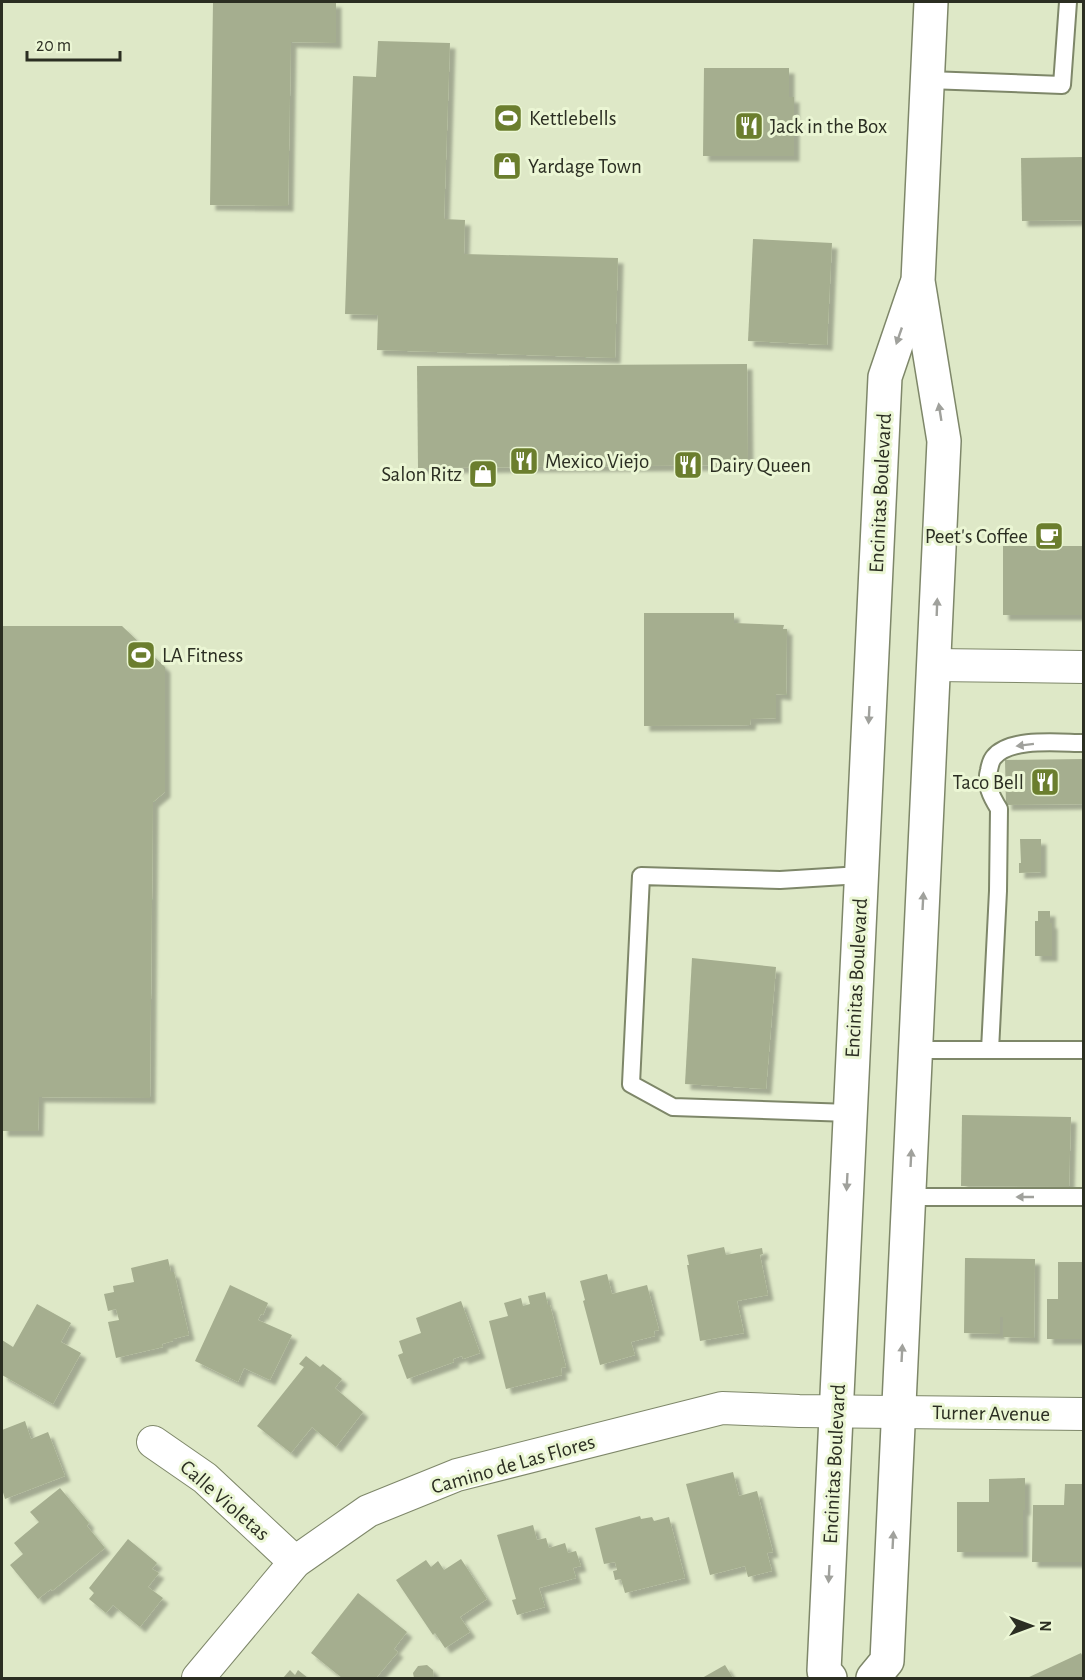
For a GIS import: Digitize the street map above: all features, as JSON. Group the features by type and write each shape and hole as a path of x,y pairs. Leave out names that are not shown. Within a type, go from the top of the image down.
{"main road":[{"name":"Encinitas Boulevard","path":"873,1678 887,1661 944,441 918,281 931,2"},
{"name":"Encinitas Boulevard","path":"830,1678 824,1671 885,377 918,281"}],"street":[{"path":"934,665 1083,667"},
{"name":"Camino de Las Flores","path":"198,1678 295,1562 368,1511 457,1475 722,1408 899,1411"},
{"name":"Turner Avenue","path":"899,1411 1083,1414"},
{"name":"Calle Violetas","path":"153,1442 205,1478 295,1562"}],"lane":[{"path":"928,80 1062,85 1068,2"},
{"path":"990,1050 998,891 999,808 991,798 988,789 992,758 1002,750 1021,744 1083,743"},
{"path":"850,1113 673,1107 631,1084 641,876 780,880 861,875"},
{"path":"916,1050 1083,1050"},
{"path":"909,1197 1083,1197"}],"building":[{"path":"213,2 336,2 336,43 291,42 288,206 210,205"},
{"path":"378,41 450,43 444,219 465,220 464,254 618,258 615,358 377,350 378,315 345,314 353,76 376,77"},
{"name":"Jack in the Box","path":"704,68 789,68 789,97 794,97 794,156 703,156"},
{"path":"1084,157 1084,220 1022,221 1021,158"},
{"path":"753,239 832,243 827,345 748,341"},
{"path":"747,364 748,465 418,468 417,366"},
{"path":"1003,546 1083,546 1083,615 1003,615"},
{"path":"644,613 734,613 734,623 784,625 783,629 787,629 786,695 776,694 776,718 751,719 750,725 644,726"},
{"path":"2,626 122,626 165,667 165,792 153,802 150,1098 39,1097 38,1131 2,1131"},
{"name":"Taco Bell","path":"1084,759 1084,804 1006,805 1005,760"},
{"path":"1020,839 1041,839 1041,872 1019,873"},
{"path":"1038,911 1050,911 1052,956 1035,956 1035,921 1038,921"},
{"path":"692,958 776,967 766,1089 685,1084"},
{"path":"962,1115 1071,1117 1069,1187 961,1186"},
{"path":"724,1247 726,1255 762,1248 763,1254 760,1255 768,1295 737,1301 744,1333 700,1341 687,1255"},
{"path":"965,1258 1035,1259 1034,1338 1003,1337 1003,1317 1000,1317 1000,1334 964,1333"},
{"path":"168,1259 171,1272 174,1272 189,1335 162,1344 163,1347 116,1358 108,1322 119,1320 116,1309 108,1311 104,1294 114,1292 113,1286 134,1282 131,1268"},
{"path":"1058,1262 1084,1262 1084,1339 1047,1339 1047,1299 1058,1299"},
{"path":"607,1274 612,1294 647,1285 659,1330 654,1331 655,1336 631,1342 635,1355 600,1365 580,1281"},
{"path":"230,1285 268,1303 258,1320 292,1335 270,1380 244,1368 238,1382 195,1361"},
{"path":"545,1292 566,1367 561,1368 562,1375 506,1389 489,1321 508,1316 504,1303 521,1298 523,1306 530,1304 528,1296"},
{"path":"461,1301 480,1353 463,1359 462,1356 453,1359 454,1362 407,1379 398,1355 403,1353 399,1341 421,1333 416,1318"},
{"path":"37,1304 71,1323 61,1342 81,1353 53,1404 2,1375 2,1340 13,1347"},
{"path":"306,1356 320,1367 323,1364 342,1379 335,1388 363,1412 336,1447 312,1427 291,1453 257,1426 304,1367 299,1364"},
{"path":"25,1421 31,1439 48,1432 65,1476 5,1499 2,1489 2,1430"},
{"path":"733,1472 739,1496 757,1491 773,1552 767,1553 772,1571 748,1577 745,1566 710,1575 686,1484"},
{"path":"1025,1478 1023,1552 957,1552 957,1502 989,1502 989,1479"},
{"path":"1065,1484 1084,1484 1084,1562 1032,1562 1033,1505 1064,1505"},
{"path":"60,1488 89,1523 87,1526 105,1548 52,1591 51,1589 38,1599 10,1565 23,1554 14,1543 39,1522 30,1512"},
{"path":"640,1516 641,1519 652,1517 654,1521 669,1517 685,1578 625,1593 621,1579 615,1580 613,1571 617,1570 615,1562 604,1564 595,1528"},
{"path":"533,1525 537,1540 546,1538 549,1548 565,1543 568,1553 576,1551 581,1566 573,1568 576,1578 539,1588 545,1607 517,1615 512,1600 516,1599 497,1535"},
{"path":"128,1539 157,1563 152,1569 159,1573 148,1587 163,1598 140,1627 113,1605 106,1613 89,1599 94,1593 89,1588"},
{"path":"461,1559 487,1599 460,1617 470,1632 445,1648 435,1633 433,1635 396,1580 426,1560 431,1567 438,1561 444,1570"},
{"path":"358,1593 407,1632 394,1649 398,1652 376,1678 342,1678 311,1653"},
{"path":"1081,1653 1084,1659 1084,1678 1027,1678"},
{"path":"427,1665 433,1670 434,1678 414,1678 413,1673 418,1666"},
{"path":"725,1665 733,1678 702,1678"},
{"path":"290,1670 295,1675 298,1670 308,1678 283,1678"}],"place":[{"name":"Kettlebells","path":"508,118"},
{"name":"Jack in the Box","path":"749,126"},
{"name":"Yardage Town","path":"507,166"},
{"name":"Mexico Viejo","path":"524,461"},
{"name":"Dairy Queen","path":"688,465"},
{"name":"Salon Ritz","path":"483,474"},
{"name":"Peet's Coffee","path":"1049,536"},
{"name":"LA Fitness","path":"141,655"},
{"name":"Taco Bell","path":"1045,782"}]}
